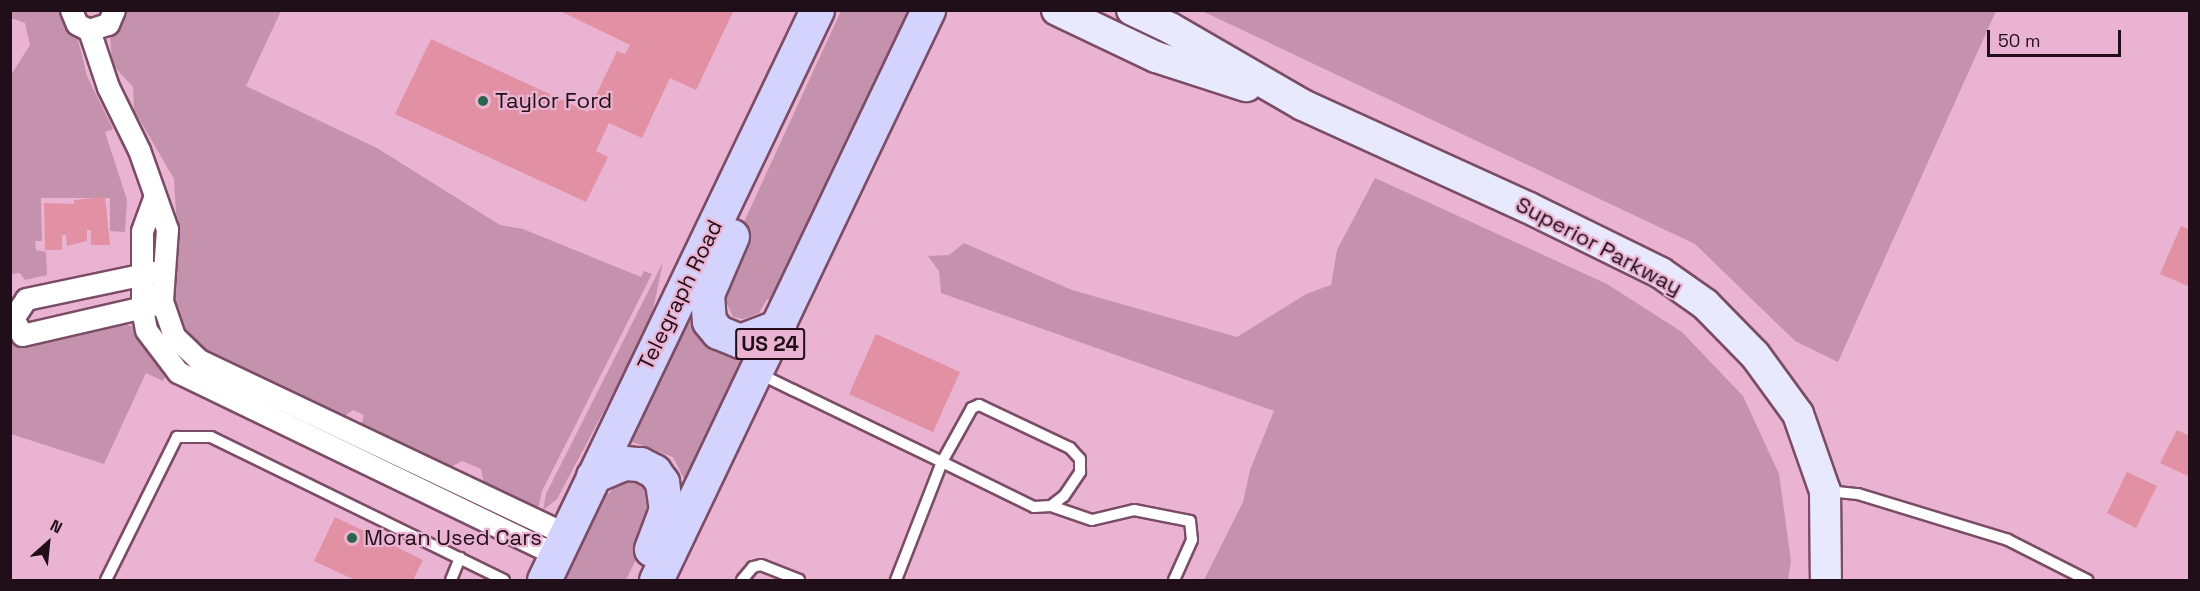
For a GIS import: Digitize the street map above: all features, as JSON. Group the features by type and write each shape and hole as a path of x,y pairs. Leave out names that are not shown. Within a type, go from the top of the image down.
{"main road":[{"name":"Telegraph Road","path":"555,556 817,10"},
{"path":"779,327 752,339 726,337 709,321 708,294 810,73 824,10"},
{"name":"US 24","path":"656,580 779,327 928,10"},
{"name":"Superior Parkway","path":"1057,10 1156,57 1303,105"},
{"name":"Superior Parkway","path":"1132,10 1170,28 1303,105 1575,230 1661,273 1705,304 1755,355 1798,414 1825,491 1826,580"},
{"path":"593,476 624,463 640,464 654,471 662,482 666,509 659,532 636,580"}],"street":[{"path":"71,10 77,24 89,30 108,24 114,10"},
{"path":"89,30 108,87 139,150 154,198 167,229 162,302 174,336 199,360 555,556"},
{"path":"154,198 142,231 140,274 142,309 146,330 178,372 347,442"},
{"path":"162,302 142,309 22,335 13,318 26,299 164,270"}],"lane":[{"path":"757,372 1034,507 1051,506 1092,520 1134,510 1190,521 1192,540 1174,580"},
{"path":"896,580 942,462 965,414 979,405 1070,448 1080,459 1075,484 1051,506"},
{"path":"106,580 177,437 211,437 504,580"},
{"path":"1825,491 1858,494 2008,540 2087,580"},
{"path":"451,580 460,558"},
{"path":"742,580 753,567 761,566 799,580"}],"shaded area":[{"path":"11,11 62,11 75,28 87,76 113,129 105,132 127,200 125,232 110,231 110,198 41,198 42,241 35,241 36,250 46,252 47,275 25,280 20,273 11,274 11,75 30,45 25,23 11,18"},
{"path":"119,11 281,11 246,86 377,148 500,225 523,229 641,277 644,271 652,274 542,491 538,510 484,486 481,469 462,461 449,468 361,426 364,415 353,410 342,418 227,369 186,338 168,298 176,213 174,179 134,110 133,87 112,64 110,34"},
{"path":"841,11 910,11 771,301 767,299 759,313 743,319 733,317 726,302 727,259"},
{"path":"1202,11 1996,11 1838,362 1795,341 1695,244"},
{"path":"1375,178 1607,284 1682,332 1743,396 1779,474 1791,561 1788,580 1204,580 1243,502 1250,470 1274,411 941,293 939,271 928,256 949,255 964,243 1072,290 1237,337 1306,294 1331,285 1337,250"},
{"path":"663,262 650,324 557,499 543,510 546,494"},
{"path":"689,318 698,338 716,351 744,359 685,481 673,457 630,441"},
{"path":"126,325 136,327 170,369 163,381 146,373 104,464 11,434 10,328 30,343"},
{"path":"628,479 643,483 650,518 647,537 626,580 564,580 606,492 609,494 617,483"}],"building":[{"name":"Taylor Ford","path":"558,10 734,10 696,90 670,78 642,138 609,123 596,151 608,157 586,202 395,114 431,39 588,112 617,51 625,54 630,45"},
{"path":"105,197 110,245 91,245 91,230 87,230 87,241 67,246 66,235 62,235 62,250 45,250 44,203 74,204 74,200"},
{"path":"2181,226 2190,230 2188,286 2160,274"},
{"path":"876,334 960,372 933,432 849,394"},
{"path":"2177,430 2190,436 2190,477 2160,463"},
{"path":"2127,472 2157,486 2136,528 2107,513"},
{"name":"Moran Used Cars","path":"335,517 423,560 413,580 355,580 314,561"}],"place":[{"name":"Taylor Ford","path":"483,101"},
{"name":"Moran Used Cars","path":"352,538"}]}
